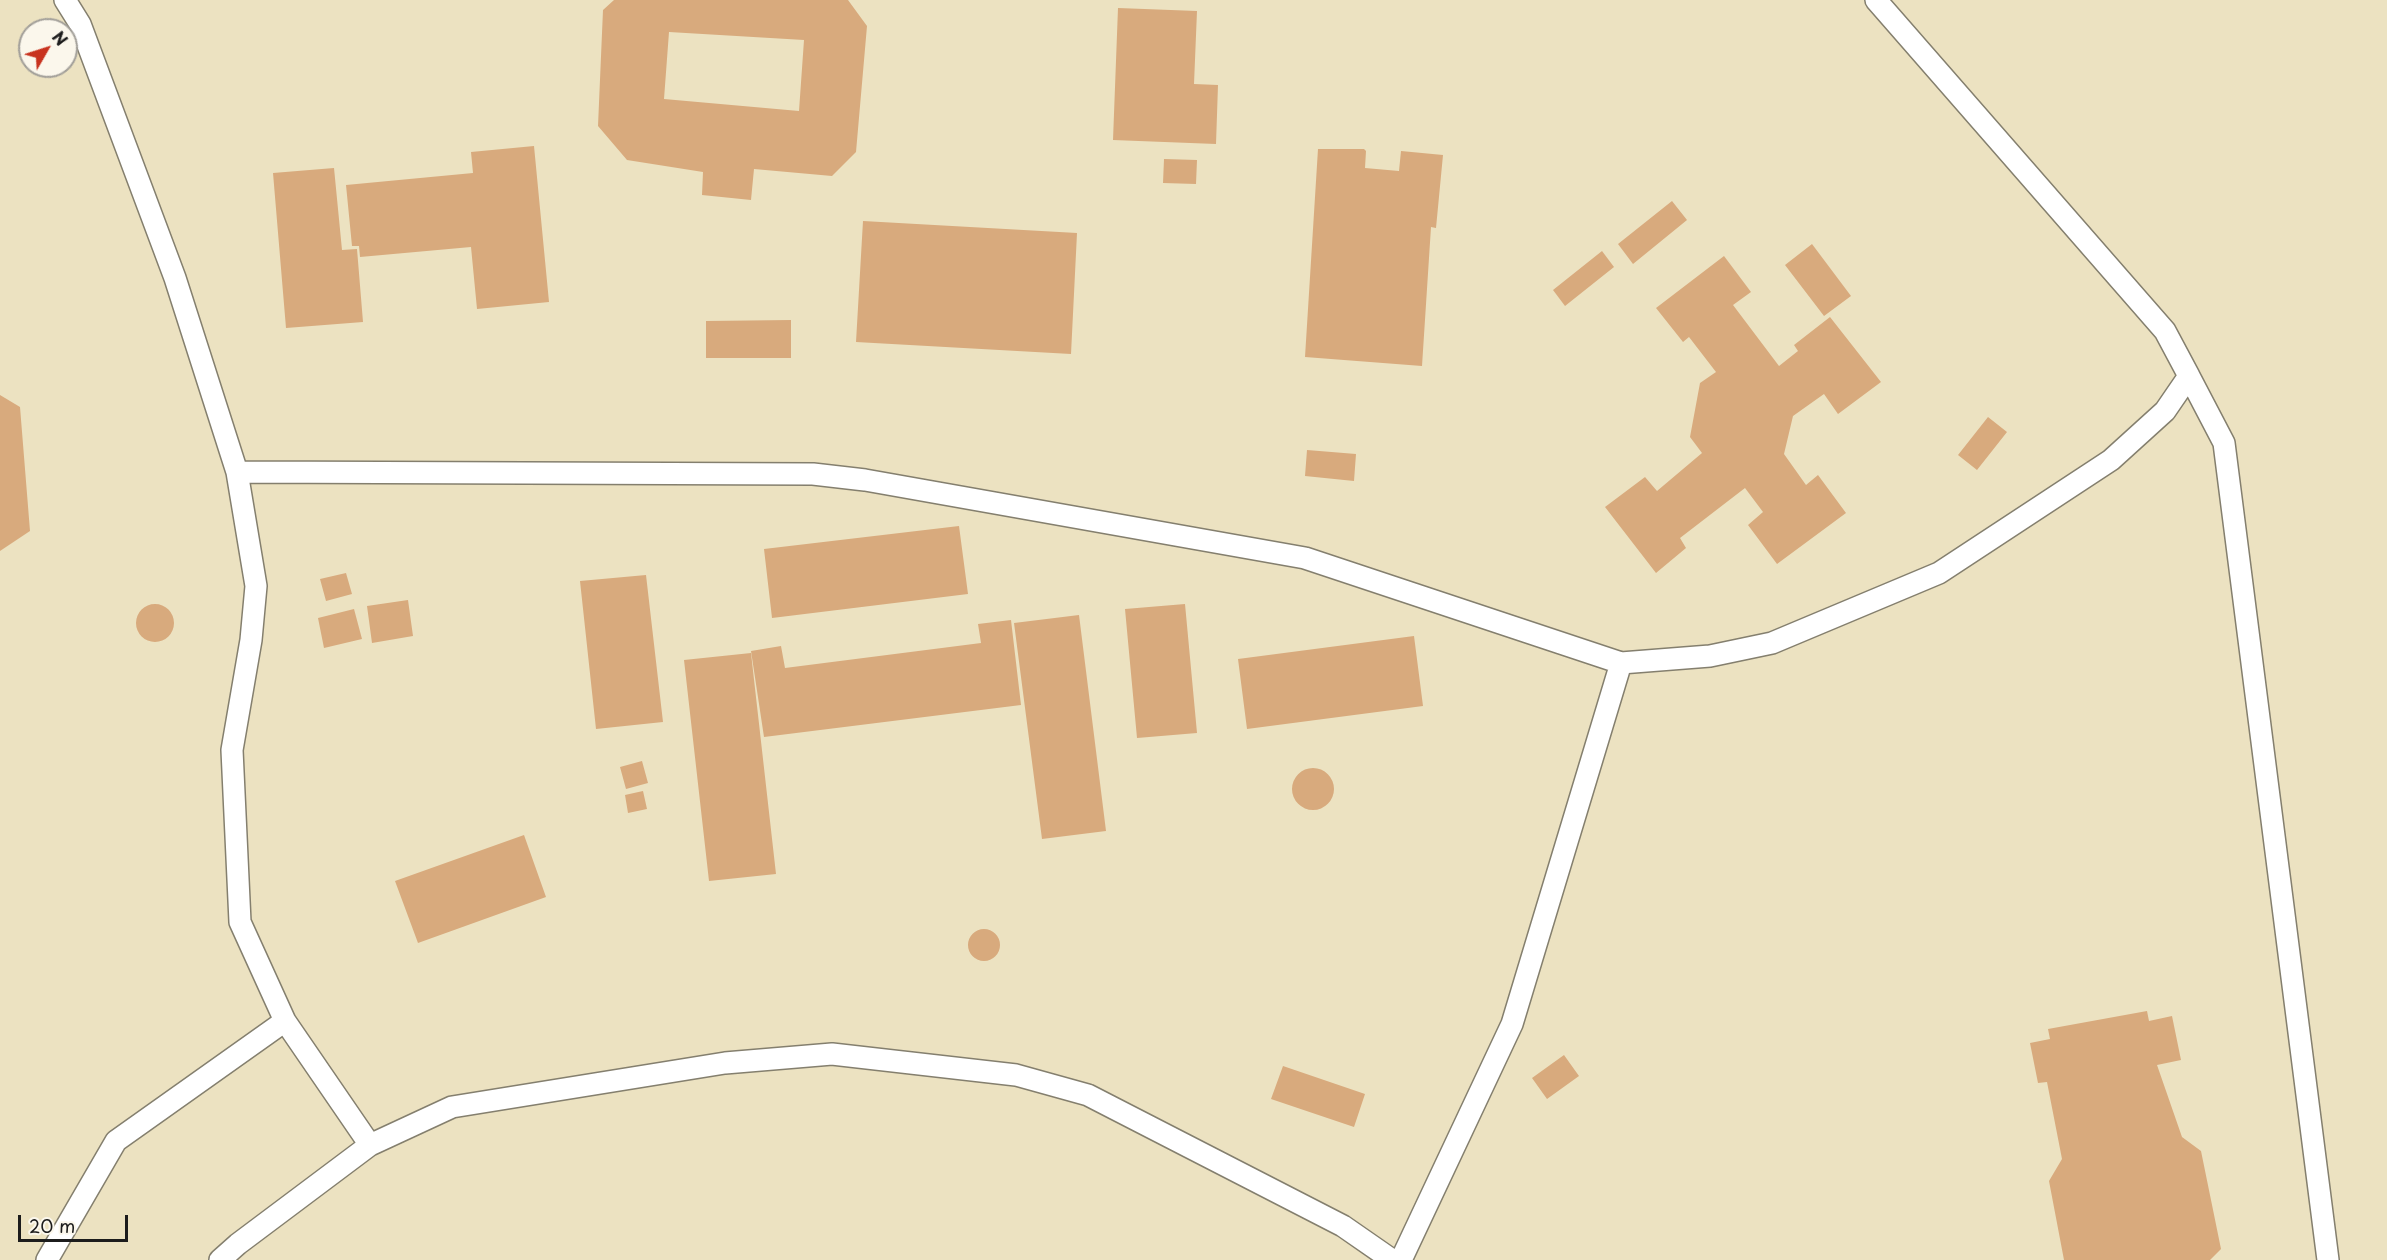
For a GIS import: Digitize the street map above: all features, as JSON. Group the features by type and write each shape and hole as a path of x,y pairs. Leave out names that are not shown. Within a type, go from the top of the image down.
{"lane":[{"path":"65,0 80,24 175,278 237,472 256,586 251,640 232,750 240,922 285,1021 370,1145"},
{"path":"1876,0 2165,331 2224,443 2328,1260"},
{"path":"237,472 813,474 865,480 1305,558 1622,663 1710,656 1772,643 1939,573 2112,460 2165,411 2189,376"},
{"path":"1401,1260 1512,1024 1622,663"},
{"path":"47,1260 116,1142 285,1021"},
{"path":"220,1260 370,1145 452,1107 725,1063 832,1054 1016,1075 1088,1095 1342,1226 1392,1260"}],"building":[{"path":"614,0 848,0 867,26 856,152 832,176 754,169 751,200 702,195 703,172 627,160 598,126 603,10","holes":["669,32 804,40 799,111 664,99"]},
{"path":"1118,8 1197,11 1194,84 1218,85 1216,144 1113,140"},
{"path":"534,146 549,302 477,309 471,247 360,257 359,246 352,246 346,185 473,173 471,152"},
{"path":"1318,149 1364,149 1366,151 1365,168 1399,171 1401,151 1443,155 1436,228 1431,227 1422,366 1305,357"},
{"path":"1164,159 1197,160 1196,184 1163,183"},
{"path":"334,168 342,250 357,249 363,322 286,328 273,173"},
{"path":"1672,201 1687,220 1633,264 1618,244"},
{"path":"863,221 1077,233 1071,354 856,342"},
{"path":"1812,244 1851,296 1824,316 1785,265"},
{"path":"1602,251 1614,267 1565,306 1553,290"},
{"path":"1724,256 1751,292 1733,305 1779,366 1798,351 1794,345 1830,317 1881,382 1838,414 1824,394 1793,416 1784,454 1806,485 1818,475 1846,513 1777,564 1748,525 1763,512 1745,488 1680,538 1686,548 1656,573 1605,507 1645,477 1657,491 1702,453 1690,437 1700,383 1716,372 1689,337 1683,342 1656,308"},
{"path":"791,320 791,358 706,358 706,321"},
{"path":"0,395 20,407 30,531 0,551"},
{"path":"1988,417 2007,432 1977,470 1958,455"},
{"path":"1307,450 1356,454 1354,481 1305,476"},
{"path":"959,526 968,594 772,618 764,549"},
{"path":"346,573 352,594 326,601 320,579"},
{"path":"646,575 663,722 596,729 580,581"},
{"path":"408,600 413,636 372,643 367,606"},
{"path":"155,604 168,610 174,623 168,636 155,642 142,636 136,623 142,610"},
{"path":"1185,604 1197,733 1137,738 1125,609"},
{"path":"354,609 362,639 324,648 318,618"},
{"path":"1079,615 1106,831 1042,839 1014,623"},
{"path":"1011,620 1021,705 764,737 751,651 781,646 785,668 981,643 978,624"},
{"path":"1414,636 1423,706 1247,729 1238,659"},
{"path":"751,653 776,874 709,881 684,660"},
{"path":"642,761 648,783 626,789 620,767"},
{"path":"1313,768 1328,774 1334,789 1328,804 1313,810 1298,804 1292,789 1298,774"},
{"path":"643,791 647,809 628,813 625,795"},
{"path":"524,835 546,897 418,943 395,881"},
{"path":"984,929 995,934 1000,945 995,956 984,961 973,956 968,945 973,934"},
{"path":"2147,1011 2149,1021 2172,1016 2181,1060 2157,1065 2182,1137 2201,1151 2221,1249 2210,1260 2064,1260 2049,1181 2062,1159 2047,1082 2038,1083 2030,1043 2050,1039 2048,1029"},
{"path":"1564,1055 1579,1076 1547,1099 1532,1078"},
{"path":"1283,1066 1365,1094 1354,1127 1271,1099"}]}
